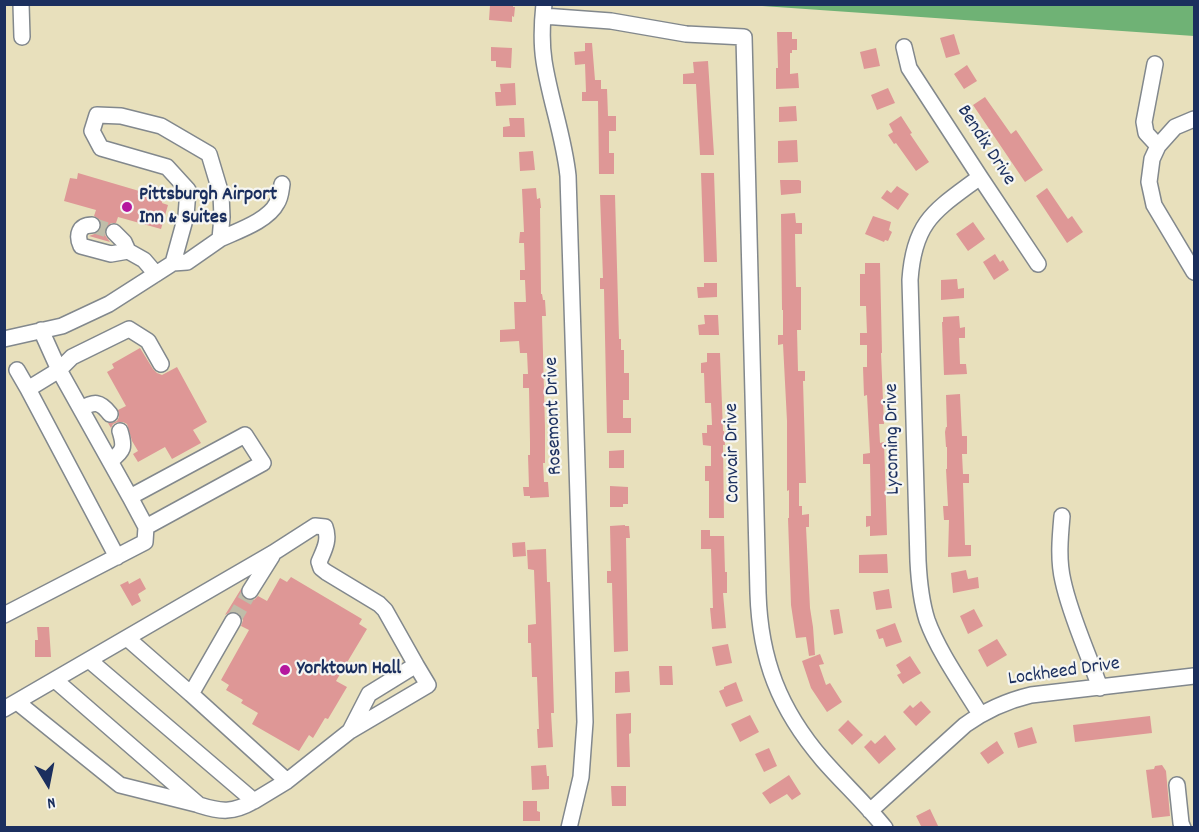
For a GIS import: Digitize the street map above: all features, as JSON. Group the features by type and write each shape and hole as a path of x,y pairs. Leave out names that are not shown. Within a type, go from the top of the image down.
{"street":[{"path":"21,4 22,37"},
{"name":"Convair Drive","path":"543,10 686,34 744,37 760,633 773,681 791,717 823,759 885,828"},
{"name":"Rosemont Drive","path":"543,10 544,59 565,149 568,176 585,722 581,777 569,828"},
{"name":"Bendix Drive","path":"904,47 909,68 1038,264"},
{"path":"1155,64 1144,122 1146,133 1158,146"},
{"path":"173,263 186,216 188,190 167,167 101,148 92,131 97,115 121,116 161,126 209,154 221,194 220,239"},
{"path":"1194,119 1175,127 1158,146 1149,174 1154,205 1194,273"},
{"name":"Lycoming Drive","path":"980,177 941,206 923,227 913,253 910,286 918,561 923,606 939,645 980,714"},
{"path":"4,339 62,326 109,304 173,263 187,262 220,239 264,217 277,204 282,184"},
{"path":"92,225 82,227 78,233 81,246 111,254 128,251"},
{"path":"114,232 124,242 128,251 144,260 156,274"},
{"path":"28,389 59,370 72,357 129,329 148,341 161,364"},
{"path":"4,615 145,542 146,527 59,370 41,330"},
{"path":"17,370 117,557"},
{"path":"81,409 90,403 96,403 104,406 110,414"},
{"path":"110,461 122,450 123,441 120,431"},
{"path":"130,497 245,435 263,463 146,527"},
{"path":"1062,516 1059,545 1062,580 1100,688"},
{"path":"315,526 325,527 328,537 319,562 321,568 385,610 428,685 350,731 287,781 244,807 223,811 120,785 11,706 127,638 315,526"},
{"path":"250,591 273,553"},
{"path":"191,694 233,621"},
{"path":"127,638 287,781"},
{"path":"89,660 254,801"},
{"path":"350,731 369,694 416,665"},
{"name":"Lockheed Drive","path":"870,811 945,742 980,714 1005,702 1031,695 1194,676"},
{"path":"55,680 199,805"},
{"path":"1177,785 1183,828"}],"green space":[{"path":"748,5 1194,5 1194,36"}],"building":[{"path":"513,4 515,7 512,22 489,20 490,5"},
{"path":"777,32 792,32 792,39 797,39 797,50 792,50 790,53 790,74 798,73 799,88 776,89"},
{"path":"954,34 960,54 946,58 940,38"},
{"path":"585,43 592,43 595,80 601,80 601,89 607,89 608,116 616,116 616,131 609,131 609,153 614,153 614,174 599,174 598,101 582,101 582,92 586,92 585,64 575,65 574,52 585,51"},
{"path":"491,47 512,48 511,68 496,67 496,61 491,61"},
{"path":"876,48 880,66 864,69 860,52"},
{"path":"708,61 714,155 700,155 696,84 683,84 683,74 694,73 693,62"},
{"path":"967,65 977,81 964,89 954,74"},
{"path":"515,83 516,105 496,106 495,92 501,92 500,84"},
{"path":"888,88 895,103 877,110 871,95"},
{"path":"985,97 1011,134 1016,130 1043,170 1025,182 973,105"},
{"path":"796,106 797,121 779,122 779,107"},
{"path":"901,116 929,162 916,171 888,135 893,132 889,124"},
{"path":"509,118 524,118 525,137 503,137 503,127 510,126"},
{"path":"797,140 798,162 778,163 778,141"},
{"path":"533,151 535,170 520,171 519,152"},
{"name":"Pittsburgh Airport Inn & Suites","path":"78,173 163,198 162,203 168,205 161,229 118,217 116,223 111,223 105,229 105,235 110,242 89,236 97,233 101,228 100,220 94,216 96,210 64,201 70,178 77,179"},
{"path":"701,173 714,173 717,262 704,262"},
{"path":"780,180 801,181 801,193 781,195"},
{"path":"897,186 909,194 898,210 881,198 887,190 891,193"},
{"path":"536,188 541,208 541,294 545,300 546,316 542,316 545,428 545,463 543,463 544,482 548,482 549,497 530,498 530,496 524,496 523,487 529,487 528,455 530,455 529,388 523,388 523,374 528,374 527,353 520,353 519,341 500,342 500,330 515,329 514,302 526,302 525,280 520,280 520,270 525,270 524,243 519,243 520,232 524,232 522,189"},
{"path":"1047,188 1068,219 1072,216 1083,232 1067,243 1036,196"},
{"path":"600,195 615,195 619,339 621,339 621,350 624,350 624,373 629,373 629,400 623,400 623,418 631,418 631,433 607,433 604,289 600,289 600,278 603,278"},
{"path":"795,213 796,223 802,223 802,234 795,234 796,287 801,287 801,330 797,330 798,371 805,371 805,381 803,381 806,483 799,483 799,506 802,506 802,515 809,514 809,527 806,527 815,655 809,656 806,637 796,638 791,605 787,421 783,344 778,345 778,335 783,335 781,214"},
{"path":"873,216 891,222 889,230 892,232 888,241 884,242 865,234"},
{"path":"973,222 985,239 968,251 956,234"},
{"path":"995,254 1000,262 1003,260 1009,270 994,280 983,262"},
{"path":"865,263 880,263 884,424 879,424 880,443 884,442 887,535 870,536 870,526 866,527 866,516 871,516 870,464 863,464 863,454 870,453 863,367 867,367 867,345 860,345 860,333 867,333 866,306 860,306 860,274 865,274"},
{"path":"957,279 958,289 964,288 964,298 941,300 941,280"},
{"path":"704,283 717,283 717,297 698,298 697,287 704,287"},
{"path":"704,315 718,315 719,335 699,335 698,325 705,324"},
{"path":"959,316 960,328 965,327 965,338 959,338 960,364 966,364 967,374 944,375 943,317"},
{"path":"140,348 157,373 162,375 177,367 207,422 193,430 201,443 172,459 165,447 138,462 133,454 138,451 127,424 118,422 111,428 108,423 117,421 118,410 126,406 107,372 114,368 112,364"},
{"path":"707,353 720,353 725,445 723,445 724,518 709,518 709,481 705,481 705,466 711,466 711,446 703,445 702,433 707,433 707,425 712,425 711,403 705,403 704,373 701,373 701,363 707,362"},
{"path":"960,394 962,436 967,436 967,454 962,454 963,474 969,474 969,483 963,483 965,545 971,545 971,556 948,557 949,520 944,520 943,506 948,506 946,395"},
{"path":"624,450 624,468 609,468 609,451"},
{"path":"610,486 628,487 628,504 623,504 623,507 610,507"},
{"path":"610,526 629,526 630,538 626,538 628,651 614,652 612,583 607,583 607,571 611,571"},
{"path":"701,530 710,530 710,536 724,536 727,593 723,593 726,628 712,629 711,549 701,549"},
{"path":"525,542 526,556 513,557 512,543"},
{"path":"546,549 547,582 550,582 553,747 538,748 537,677 532,677 531,643 528,643 528,625 536,624 534,570 528,569 527,550"},
{"path":"887,554 888,573 859,573 859,555"},
{"path":"966,570 968,579 978,577 979,588 953,593 951,573"},
{"name":"Yorktown Hall","path":"291,577 362,619 359,624 367,629 336,681 347,687 328,719 325,718 313,738 309,735 299,751 252,724 258,713 241,703 243,700 226,690 229,685 221,680 249,630 241,626 243,620 238,613 232,611 225,615 241,589 241,595 245,600 254,600 258,596 267,601 280,578 287,582"},
{"path":"140,578 146,589 138,594 141,601 132,606 120,585 128,581 129,584"},
{"path":"889,589 892,608 876,610 873,592"},
{"path":"839,609 843,633 834,635 830,610"},
{"path":"974,609 983,626 968,634 960,616"},
{"path":"895,623 902,642 886,647 883,638 879,639 876,630"},
{"path":"37,627 49,627 51,657 35,657 35,640 38,640"},
{"path":"997,639 1007,655 987,667 978,650"},
{"path":"728,644 732,663 716,666 712,647"},
{"path":"820,654 824,664 819,665 826,685 830,683 842,702 827,712 811,688 802,661"},
{"path":"910,656 921,673 903,684 897,675 901,673 896,665"},
{"path":"659,666 672,666 673,685 660,685"},
{"path":"629,671 630,692 615,693 615,672"},
{"path":"736,682 743,701 726,707 719,691"},
{"path":"921,701 931,712 916,726 903,712 910,705 913,708"},
{"path":"631,713 630,767 617,767 616,714"},
{"path":"750,715 759,732 740,742 731,724"},
{"path":"1150,716 1152,733 1075,742 1073,725"},
{"path":"848,720 863,735 852,745 838,730"},
{"path":"1032,727 1037,743 1018,748 1014,733"},
{"path":"885,735 896,749 879,764 864,747 871,740 875,744"},
{"path":"997,741 1004,753 988,764 980,753"},
{"path":"769,748 777,766 764,772 755,754"},
{"path":"546,765 549,789 532,790 531,766"},
{"path":"1162,765 1166,771 1170,816 1152,818 1146,770"},
{"path":"789,775 801,794 792,800 787,794 770,804 762,793"},
{"path":"611,786 626,786 626,806 612,806"},
{"path":"523,801 537,801 540,821 523,821"},
{"path":"930,809 939,828 922,828 916,816"}],"tunnel":[{"path":"92,225 114,232"},
{"path":"233,621 250,591"}],"place":[{"name":"Pittsburgh Airport Inn & Suites","path":"127,207"},
{"name":"Yorktown Hall","path":"285,670"}]}
